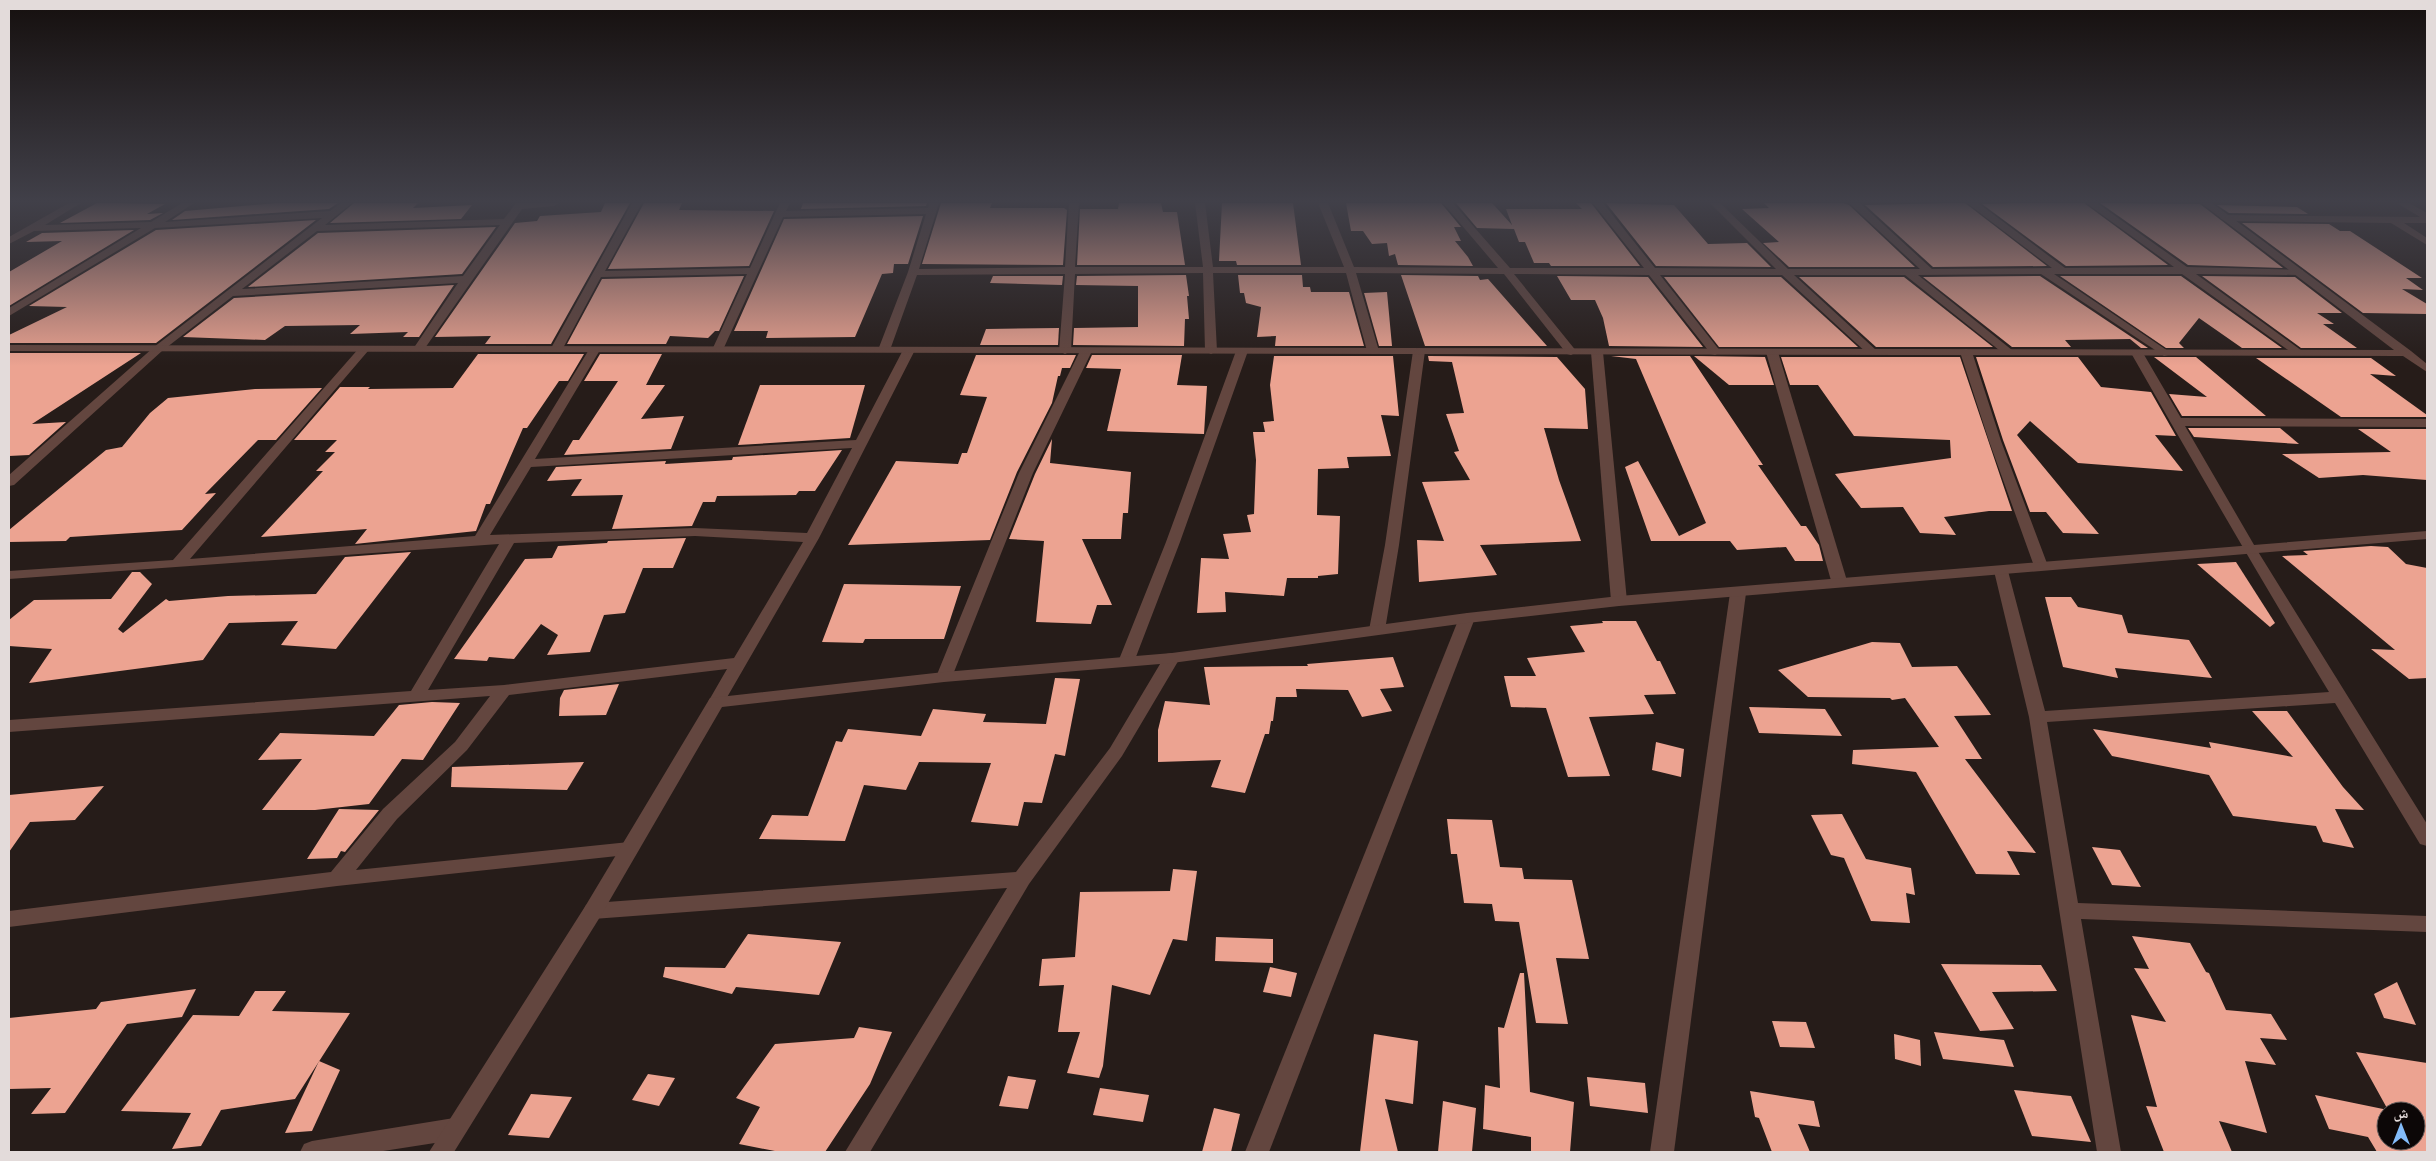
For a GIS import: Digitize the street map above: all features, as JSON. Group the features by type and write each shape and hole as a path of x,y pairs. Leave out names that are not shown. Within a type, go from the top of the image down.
{"street":[{"path":"9,313 102,257"},
{"path":"9,482 158,349 279,257"},
{"path":"419,349 482,257"},
{"path":"556,350 607,257"},
{"path":"718,350 761,257"},
{"path":"884,350 918,257"},
{"path":"1065,351 1071,257"},
{"path":"1206,257 1212,351"},
{"path":"1345,257 1373,351"},
{"path":"1495,257 1571,352"},
{"path":"1642,257 1715,352"},
{"path":"1770,257 1872,352"},
{"path":"1914,257 1929,271"},
{"path":"2045,257 2062,270"},
{"path":"2166,257 2299,353"},
{"path":"2279,257 2427,369"},
{"path":"913,272 1070,270 1908,272 2182,269 2299,272"},
{"path":"2043,270 2164,353"},
{"path":"598,274 755,271"},
{"path":"1908,272 2008,352"},
{"path":"232,293 466,279"},
{"path":"9,348 2407,353"},
{"path":"177,564 364,349"},
{"path":"480,540 594,350"},
{"path":"441,1152 593,911 812,538 909,350"},
{"path":"944,677 1026,473 1086,351"},
{"path":"1126,662 1173,542 1242,351"},
{"path":"1377,630 1392,546 1419,351"},
{"path":"1597,352 1619,601"},
{"path":"1772,352 1840,584"},
{"path":"1966,352 2041,566"},
{"path":"2137,353 2250,550 2338,697 2427,839"},
{"path":"2176,422 2427,423"},
{"path":"527,463 862,444"},
{"path":"9,575 480,540 695,532 812,538"},
{"path":"716,702 944,677 1172,658 1467,618 1619,601 1738,593 2427,535"},
{"path":"417,695 509,539"},
{"path":"2001,571 2038,717 2109,1152"},
{"path":"1662,1152 1738,593"},
{"path":"1257,1152 1467,618"},
{"path":"857,1152 1022,879 1116,752 1172,658"},
{"path":"9,726 504,690 737,664"},
{"path":"337,879 390,814 466,740 504,690"},
{"path":"2038,717 2338,697"},
{"path":"9,919 337,879 629,849"},
{"path":"593,911 1022,879"},
{"path":"2070,911 2427,924"},
{"path":"312,1152 454,1129"}],"building":[{"path":"34,257 89,257 9,306 9,272"},
{"path":"111,257 268,257 156,343 9,343 9,335 67,307 29,306"},
{"path":"287,257 474,257 462,274 248,287"},
{"path":"491,257 600,257 551,344 485,344 491,336 435,337"},
{"path":"614,257 753,257 749,266 608,269"},
{"path":"767,257 910,257 908,264 894,264 893,273 882,274 855,337 766,338 768,331 734,331"},
{"path":"924,257 1064,257 1063,265 922,264"},
{"path":"1077,257 1184,257 1185,265 1077,265"},
{"path":"1219,257 1300,257 1301,265 1237,265 1236,261 1219,261"},
{"path":"1396,257 1468,257 1473,266 1398,265"},
{"path":"1532,257 1633,257 1640,266 1551,266 1549,263 1534,263"},
{"path":"1649,257 1761,257 1771,267 1656,266"},
{"path":"1778,257 1905,257 1915,267 1789,267"},
{"path":"1922,257 2036,257 2047,266 1933,267"},
{"path":"2054,257 2157,257 2168,265 2066,266"},
{"path":"2177,257 2269,257 2283,268 2188,265"},
{"path":"2288,257 2390,257 2422,278 2406,278 2423,290 2402,289 2427,304 2427,314 2363,313"},
{"path":"1186,275 1189,296 1187,296 1189,319 1185,319 1184,346 1073,345 1074,328 1138,327 1138,286 1076,285 1077,276"},
{"path":"1238,275 1302,275 1303,287 1310,287 1311,292 1349,292 1364,346 1275,346 1276,336 1257,337 1261,307 1246,303 1244,293 1240,293"},
{"path":"1401,275 1478,276 1480,280 1488,279 1547,346 1425,346"},
{"path":"744,276 719,331 715,331 708,338 670,336 666,344 567,344 602,279"},
{"path":"993,276 1063,276 1062,285 990,283"},
{"path":"1557,276 1648,277 1703,347 1609,346 1603,318 1595,300 1571,300"},
{"path":"2040,276 2148,348 2141,348 2130,339 2065,340 2071,347 2012,347 1923,277"},
{"path":"2060,276 2181,276 2282,348 2242,348 2199,318 2179,343 2184,348 2166,348"},
{"path":"2202,276 2295,277 2342,313 2317,313 2334,324 2323,324 2357,348 2301,348"},
{"path":"1664,277 1781,277 1858,347 1719,347"},
{"path":"1799,277 1904,277 1993,347 1876,347"},
{"path":"454,285 419,337 403,337 408,332 350,334 360,325 285,326 265,340 183,337 234,298"},
{"path":"1387,292 1392,346 1379,346 1364,293"},
{"path":"1059,328 1058,345 980,345 986,329"},
{"path":"9,353 141,353 32,424 66,422 29,455 9,456"},
{"path":"478,354 584,354 568,381 559,381 527,428 523,428 490,504 486,504 476,531 355,544 367,529 261,537 323,471 316,471 335,452 325,452 337,440 294,440 340,387 370,387 368,389 453,388"},
{"path":"600,354 662,354 646,385 665,385 641,419 684,416 671,449 564,455 573,440 579,440 618,381 584,381"},
{"path":"976,355 1076,355 1070,368 1062,368 1060,376 1058,376 1052,403 1017,472 990,540 848,545 896,461 958,464 962,453 967,453 987,397 960,395"},
{"path":"1092,355 1182,355 1177,385 1207,386 1204,434 1107,431 1121,369 1086,368"},
{"path":"1274,356 1393,356 1399,416 1381,415 1391,456 1347,457 1349,468 1318,469 1317,515 1340,516 1338,574 1318,576 1318,578 1287,578 1284,596 1225,592 1226,612 1197,613 1201,558 1229,559 1223,534 1251,532 1247,515 1254,514 1256,460 1253,432 1265,432 1263,422 1274,421 1270,385"},
{"path":"1428,356 1557,357 1585,389 1588,429 1544,428 1559,480 1581,541 1480,545 1497,575 1419,582 1417,540 1444,541 1422,482 1470,480 1454,452 1459,451 1446,414 1464,413 1452,362 1429,361"},
{"path":"1611,356 1690,356 1763,465 1758,465 1801,526 1806,526 1819,545 1823,561 1795,561 1786,547 1737,550 1730,541 1651,541 1625,467 1638,461 1679,536 1706,523 1636,359"},
{"path":"1694,356 1765,357 1774,385 1729,385"},
{"path":"1781,357 1960,357 2012,511 1989,511 1944,517 1956,535 1920,533 1903,507 1861,508 1835,474 1951,458 1950,440 1854,436 1818,385 1790,385"},
{"path":"1976,357 2078,357 2101,387 2151,392 2176,436 2155,435 2183,471 2078,463 2030,421 2017,435 2099,534 2063,533 2046,512 2030,512 2003,440"},
{"path":"2154,357 2196,357 2266,416 2182,416 2169,394 2207,397"},
{"path":"2256,358 2371,358 2396,376 2370,374 2427,415 2427,417 2341,417"},
{"path":"760,385 865,385 850,438 738,445"},
{"path":"322,388 276,440 258,440 205,494 216,493 182,530 70,537 66,541 9,542 9,530 106,450 122,447 150,413 168,398 255,389"},
{"path":"2188,428 2280,428 2299,444 2194,437"},
{"path":"2358,429 2427,429 2427,480 2363,475 2319,478 2282,454 2391,452"},
{"path":"1052,439 1050,463 1131,472 1128,513 1123,513 1121,539 1082,539 1112,605 1097,605 1091,624 1036,622 1044,541 1009,539 1035,474"},
{"path":"842,450 815,491 799,491 796,495 717,496 715,502 703,502 692,526 612,529 623,495 571,496 582,479 547,481 556,467 666,461 665,464 732,460 733,457"},
{"path":"686,538 673,568 643,568 625,613 604,615 590,652 547,655 558,635 541,624 514,659 489,657 487,661 454,659 525,559 552,558 558,546 607,543 608,541"},
{"path":"2371,546 2388,547 2406,564 2427,568 2427,678 2409,679 2371,649 2395,650 2282,556 2308,555 2303,551"},
{"path":"411,552 336,649 281,645 298,621 229,623 203,660 29,683 52,649 9,646 9,620 34,600 111,599 132,572 140,572 152,584 118,629 123,633 166,599 169,601 228,596 316,594 345,557"},
{"path":"2236,562 2275,623 2270,627 2197,564"},
{"path":"844,584 961,586 944,639 865,639 863,643 822,642"},
{"path":"2045,597 2071,597 2078,607 2122,615 2128,633 2189,640 2212,678 2115,668 2118,678 2063,667"},
{"path":"1602,621 1636,621 1657,661 1660,661 1676,694 1644,695 1654,714 1589,717 1610,776 1568,777 1546,708 1511,707 1504,676 1536,676 1527,658 1585,652 1570,626 1603,623"},
{"path":"1872,642 1900,643 1912,667 1957,666 1991,715 1954,716 1982,759 1965,759 2036,853 2007,851 2020,875 1976,874 1916,772 1852,764 1853,750 1939,747 1905,698 1892,700 1890,698 1808,697 1778,670"},
{"path":"1393,657 1404,687 1380,689 1392,711 1362,717 1348,690 1296,689 1297,697 1276,697 1273,721 1271,721 1269,734 1265,734 1245,793 1211,787 1221,760 1158,762 1158,730 1165,701 1210,705 1204,667 1308,666 1307,664"},
{"path":"1055,678 1080,679 1065,756 1055,754 1042,803 1024,802 1018,826 971,822 991,763 919,762 906,790 864,785 845,841 759,839 772,815 808,816 836,741 842,742 848,729 921,736 933,709 986,714 983,722 1046,724"},
{"path":"619,684 606,715 559,716 560,698 564,690"},
{"path":"432,702 460,703 423,760 402,759 369,804 315,810 262,810 302,759 258,760 280,733 374,736 399,705"},
{"path":"1749,707 1825,709 1842,736 1759,733"},
{"path":"2252,711 2287,711 2343,787 2364,810 2335,809 2354,848 2323,842 2316,826 2233,816 2209,775 2112,756 2093,729 2211,748 2209,742 2293,757"},
{"path":"1656,742 1684,749 1681,777 1652,770"},
{"path":"584,762 567,790 451,787 452,767"},
{"path":"104,786 75,820 30,822 9,852 9,795"},
{"path":"339,809 379,810 345,852 341,851 337,858 307,859"},
{"path":"1842,814 1866,859 1911,868 1915,895 1906,893 1910,923 1871,921 1844,858 1831,855 1811,815"},
{"path":"1447,819 1492,820 1500,867 1522,868 1524,879 1572,880 1589,959 1556,958 1568,1024 1536,1023 1519,922 1495,921 1492,904 1464,903 1457,854 1451,854"},
{"path":"2092,847 2120,850 2141,887 2112,885"},
{"path":"1173,869 1197,871 1187,941 1173,939 1150,995 1112,985 1103,1066 1099,1078 1067,1073 1080,1032 1058,1032 1064,985 1039,986 1042,959 1075,957 1080,892 1170,891"},
{"path":"748,934 841,942 819,995 736,987 732,994 663,977 665,967 725,968"},
{"path":"2132,936 2190,943 2206,972 2209,973 2226,1010 2271,1014 2287,1040 2260,1038 2276,1065 2245,1061 2267,1133 2219,1121 2232,1152 2164,1152 2146,1106 2157,1107 2131,1015 2166,1022 2134,968 2149,969"},
{"path":"1216,937 1273,939 1273,963 1215,961"},
{"path":"1941,964 2041,965 2057,991 1992,992 2014,1029 1980,1031"},
{"path":"1270,967 1297,973 1291,997 1263,992"},
{"path":"1520,973 1524,973 1530,1092 1574,1102 1570,1152 1531,1152 1531,1137 1483,1129 1485,1085 1500,1088 1498,1027 1504,1028"},
{"path":"2397,982 2416,1025 2384,1018 2374,994"},
{"path":"196,989 182,1017 127,1024 65,1113 31,1114 51,1088 9,1089 9,1018 96,1009 101,1002"},
{"path":"255,991 286,991 272,1011 350,1013 295,1099 221,1110 201,1146 172,1149 191,1113 121,1111 193,1015 239,1016"},
{"path":"1772,1021 1806,1022 1815,1048 1780,1047"},
{"path":"859,1027 892,1032 870,1084 825,1152 780,1152 739,1144 760,1107 736,1098 775,1044 854,1038"},
{"path":"1934,1032 2004,1040 2014,1067 1943,1059"},
{"path":"1374,1034 1418,1041 1413,1104 1385,1099 1398,1152 1360,1152"},
{"path":"1894,1034 1920,1040 1921,1066 1895,1059"},
{"path":"2356,1052 2427,1063 2427,1152 2377,1152 2426,1151 2426,1101 2383,1101"},
{"path":"319,1061 340,1070 312,1131 285,1133"},
{"path":"648,1074 675,1078 659,1106 632,1100"},
{"path":"1008,1076 1036,1080 1028,1109 999,1106"},
{"path":"1587,1077 1645,1083 1648,1113 1590,1106"},
{"path":"1100,1088 1149,1095 1143,1122 1093,1115"},
{"path":"2014,1090 2071,1096 2091,1142 2032,1136"},
{"path":"1750,1091 1814,1101 1820,1127 1798,1124 1810,1152 1772,1152 1759,1118 1755,1117"},
{"path":"531,1094 572,1097 549,1138 508,1135"},
{"path":"2315,1095 2376,1108 2376,1150 2368,1137 2329,1129"},
{"path":"1443,1101 1476,1108 1472,1152 1438,1152"},
{"path":"1214,1108 1240,1114 1231,1152 1202,1152"}]}
